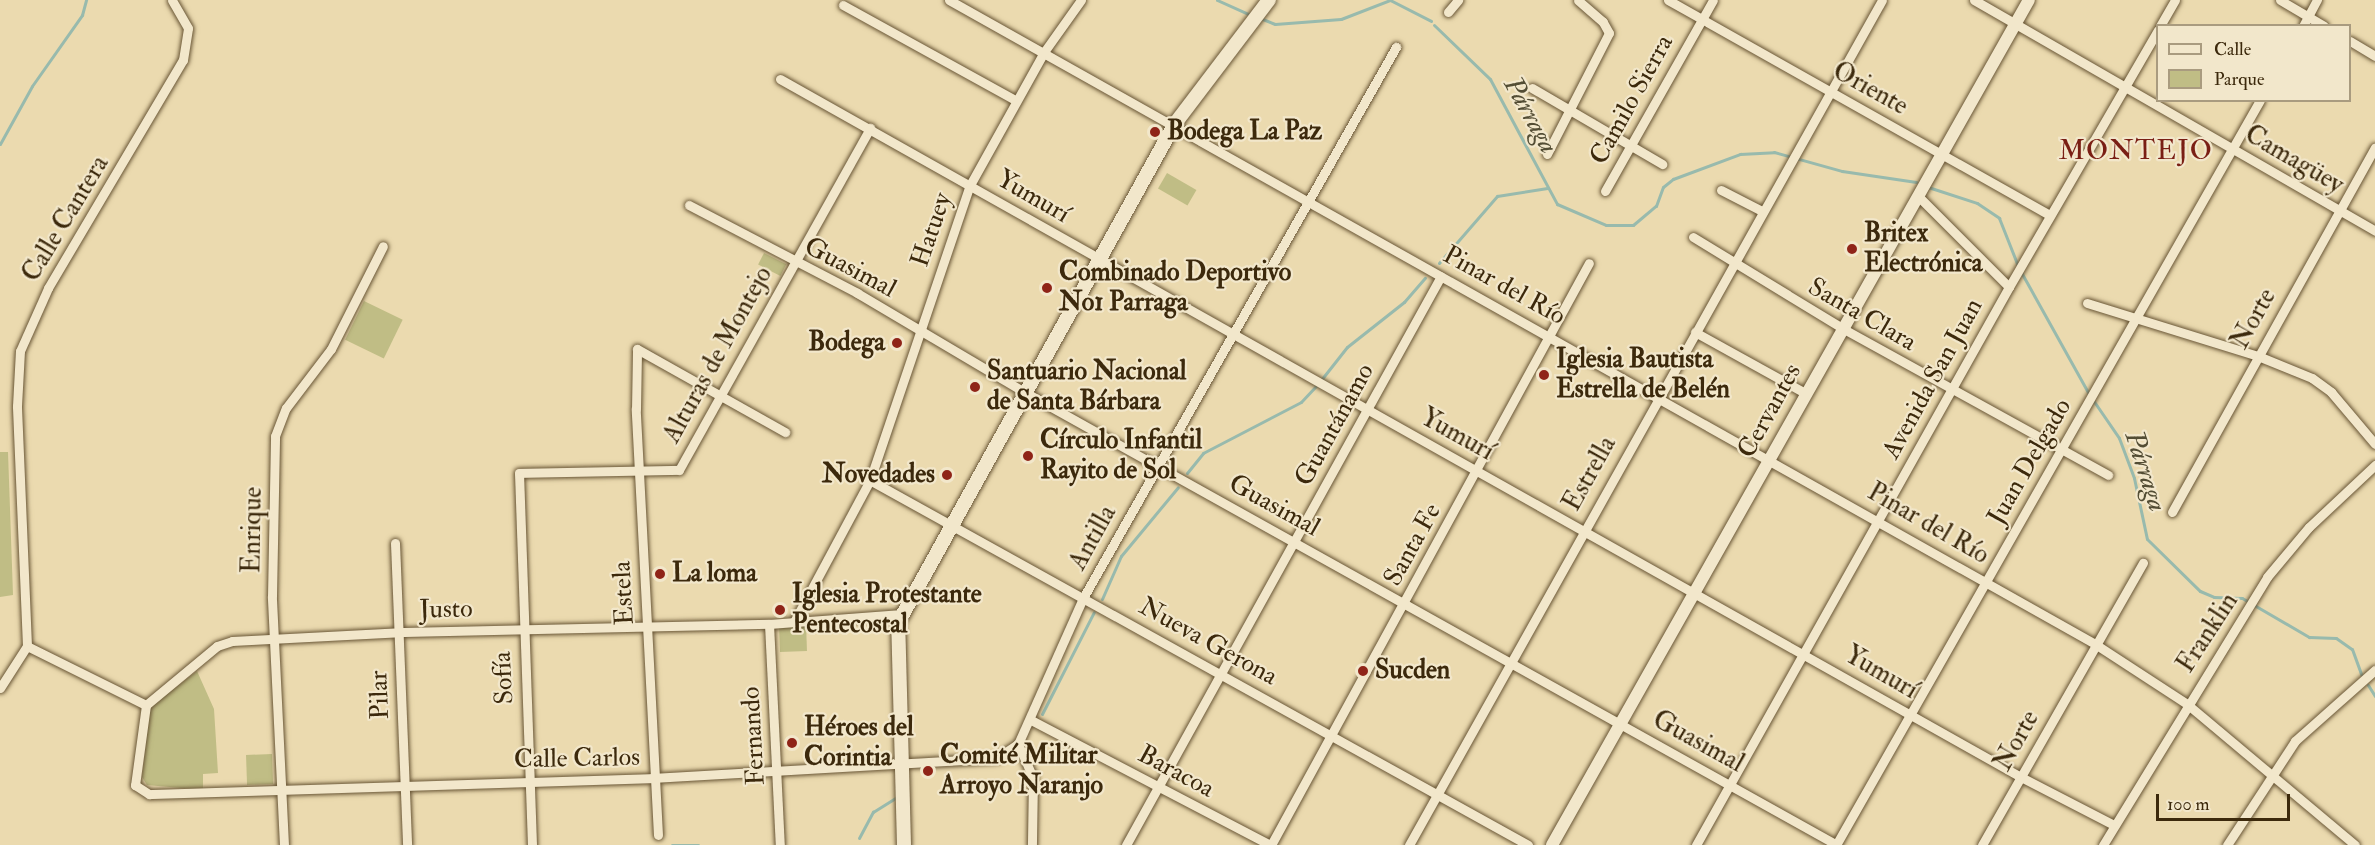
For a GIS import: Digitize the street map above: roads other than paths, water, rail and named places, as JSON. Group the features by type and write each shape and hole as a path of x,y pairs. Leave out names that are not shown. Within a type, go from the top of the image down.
{"main road":[{"path":"904,845 896,631 902,614 1028,394 1174,125 1268,1"}],"street":[{"name":"Calle Cantera","path":"27,646 16,406 20,351 48,288 183,60 188,27 172,0"},
{"name":"Pinar del Río","path":"949,0 1878,519 2095,644 2187,704 2355,845"},
{"name":"Hatuey","path":"795,620 868,479 970,185 1044,52 1081,0"},
{"path":"1448,12 1458,0"},
{"path":"1547,154 1609,33 1603,22 1578,0"},
{"name":"Oriente","path":"1668,0 1940,151 2050,215"},
{"name":"Camilo Sierra","path":"1605,190 1713,0"},
{"name":"Estrella","path":"1409,845 1657,396 1882,0"},
{"name":"Camagüey","path":"1974,0 2375,231"},
{"name":"Cervantes","path":"1552,845 1940,151 2029,0"},
{"path":"2161,24 2175,0"},
{"path":"2280,0 2321,24"},
{"path":"2304,24 2317,0"},
{"path":"843,5 1016,100"},
{"name":"Avenida San Juan","path":"1696,845 2011,282 2156,32"},
{"path":"2351,42 2375,56"},
{"name":"Antilla","path":"1018,744 1031,720 1083,598 1234,333 1306,200 1396,46"},
{"name":"Yumurí","path":"780,80 870,128 2021,777 2114,825"},
{"path":"1532,88 1662,164"},
{"name":"Juan Delgado","path":"1837,845 2259,102"},
{"name":"Alturas de Montejo","path":"639,470 670,472 679,470 870,128"},
{"name":"Norte","path":"2172,512 2375,148"},
{"path":"1921,188 2011,282"},
{"path":"1721,189 1762,211"},
{"name":"Guasimal","path":"689,205 857,293 1028,394 1406,602 1837,845"},
{"name":"Santa Clara","path":"1693,237 1842,328 2108,476"},
{"name":"Enrique","path":"284,845 274,638 277,427 331,349 383,246"},
{"name":"Santa Fe","path":"1270,845 1552,336 1589,263"},
{"name":"Guantánamo","path":"1126,845 1441,276"},
{"path":"2087,303 2258,356 2322,383 2375,444"},
{"path":"1695,332 1805,393"},
{"name":"Estela","path":"658,835 652,778 639,470 637,349 720,396"},
{"path":"720,396 785,432"},
{"name":"Franklin","path":"2103,845 2187,704 2257,595 2308,527 2375,465"},
{"name":"Sofía","path":"532,845 522,630 519,473 639,470"},
{"name":"Nueva Gerona","path":"868,479 1333,734 1528,845"},
{"name":"Pilar","path":"395,543 407,845"},
{"name":"Norte","path":"1982,845 2143,563"},
{"name":"Justo","path":"146,705 218,646 274,638 399,632 769,624 795,620 902,614"},
{"name":"Fernando","path":"769,624 780,845"},
{"path":"0,688 27,646 146,705"},
{"path":"2227,845 2270,775 2295,741 2374,671"},
{"name":"Calle Carlos","path":"146,705 135,784 149,794 404,784 652,778 997,758 1018,744"},
{"name":"Baracoa","path":"1031,720 1270,845"},
{"path":"1018,744 1033,778 1032,845"}],"waterway":[{"path":"0,144 32,86 82,15 86,0"},
{"name":"Párraga","path":"1217,0 1251,15"},
{"name":"Párraga","path":"1260,18 1275,24 1341,19 1390,0 1431,21"},
{"name":"Párraga","path":"1434,25 1490,79 1557,204 1606,225 1633,225 1656,206 1663,187 1673,179 1740,154 1774,152 1842,171 1916,182"},
{"name":"Párraga","path":"1928,187 1977,203 1999,218 2018,266"},
{"path":"1439,263 1497,196 1547,188"},
{"name":"Párraga","path":"2021,272 2089,394"},
{"path":"1321,380 1347,347 1404,302 1425,278"},
{"path":"1187,473 1203,453 1301,402 1317,385"},
{"name":"Párraga","path":"2093,400 2119,438 2134,478 2147,539 2200,591 2214,597 2242,598 2309,637 2336,638 2352,649 2361,674"},
{"path":"1102,599 1121,556 1178,487"},
{"path":"1042,714 1094,612"},
{"name":"Párraga","path":"2368,685 2375,696"},
{"path":"859,838 873,812 900,795"},
{"path":"672,845 698,845"}],"place":[{"name":"Bodega La Paz","path":"1155,132"},
{"name":"Britex Electrónica","path":"1852,249"},
{"name":"Combinado Deportivo No1 Parraga","path":"1047,288"},
{"name":"Bodega","path":"897,343"},
{"name":"Iglesia Bautista Estrella de Belén","path":"1544,375"},
{"name":"Santuario Nacional de Santa Bárbara","path":"975,387"},
{"name":"Círculo Infantil Rayito de Sol","path":"1028,456"},
{"name":"Novedades","path":"947,475"},
{"name":"La loma","path":"660,574"},
{"name":"Iglesia Protestante Pentecostal","path":"780,610"},
{"name":"Sucden","path":"1363,671"},
{"name":"Héroes del Corintia","path":"792,743"},
{"name":"Comité Militar Arroyo Naranjo","path":"928,771"}],"district":[{"name":"MONTEJO","path":"2136,151"}]}
